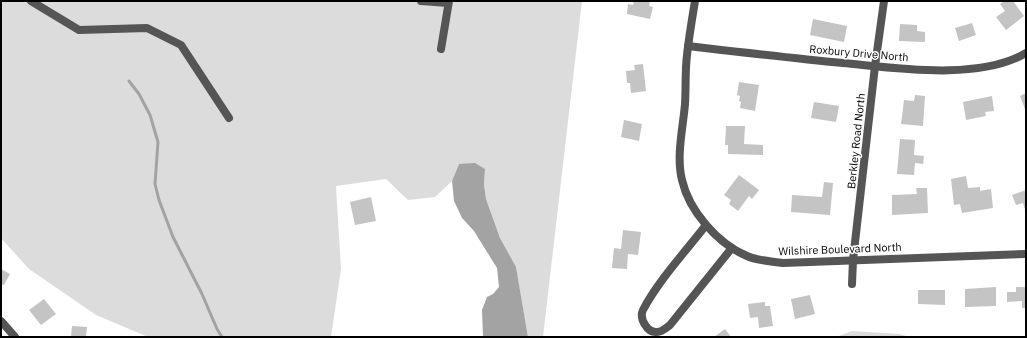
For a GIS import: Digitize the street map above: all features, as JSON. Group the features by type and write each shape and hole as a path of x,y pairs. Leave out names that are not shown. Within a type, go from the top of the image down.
{"street":[{"path":"31,1 79,30 147,28 181,44 229,118"},
{"path":"421,1 448,2 441,49"},
{"name":"Wilshire Boulevard North","path":"695,1 688,46 681,135 680,160 682,179 691,203 706,225 731,249 760,260 783,263 1026,254"},
{"name":"Berkley Road North","path":"852,284 875,66 884,1"},
{"name":"Roxbury Drive North","path":"688,46 875,66 957,70 984,67 1005,62 1026,53"},
{"path":"706,225 661,283 643,311 643,320 646,327 656,333 665,329 731,249"},
{"path":"1,321 15,337"}],"shaded area":[{"path":"1,1 582,1 543,337 528,337 516,268 500,238 486,199 484,184 485,169 459,164 452,181 435,197 408,200 386,179 336,186 341,269 331,337 148,337 96,315 29,269 1,238"},
{"path":"475,163 485,169 484,184 486,199 500,238 516,267 528,337 483,337 482,310 487,297 493,294 499,287 497,268 474,231 462,218 454,201 452,181 459,164"},
{"path":"852,331 899,334 910,337 836,337"}],"building":[{"path":"634,1 650,1 649,6 653,7 650,19 627,14 628,4 633,5"},
{"path":"1004,1 1013,1 1024,16 1006,30 996,17 1005,11 1000,4"},
{"path":"813,19 847,26 844,42 810,35"},
{"path":"972,23 976,35 959,41 955,28"},
{"path":"900,24 917,25 917,31 925,32 925,42 899,41"},
{"path":"643,64 646,91 631,93 630,83 627,83 626,71 635,70 634,65"},
{"path":"739,82 759,85 755,111 740,108 740,96 737,95"},
{"path":"1026,93 1026,112 1020,96"},
{"path":"915,95 925,96 923,126 901,124 904,100 914,101"},
{"path":"992,96 994,111 985,112 986,116 966,120 963,102"},
{"path":"814,102 839,106 836,122 811,118"},
{"path":"624,120 642,124 639,141 621,137"},
{"path":"726,126 745,126 744,144 763,145 763,155 728,154 728,145 725,145"},
{"path":"900,139 915,140 914,155 924,156 923,164 915,163 914,175 897,174"},
{"path":"739,175 759,190 752,199 749,196 738,211 729,204 731,200 724,195"},
{"path":"966,176 968,188 980,187 980,191 991,189 993,208 962,213 960,204 954,205 951,179"},
{"path":"824,182 833,183 830,215 791,212 792,195 822,197"},
{"path":"916,188 927,188 928,213 892,215 892,195 917,194"},
{"path":"1026,190 1026,213 1023,203 1016,205 1012,195"},
{"path":"371,197 376,221 355,225 350,202"},
{"path":"623,230 641,232 638,255 628,254 627,269 612,268 614,248 621,249"},
{"path":"1,269 10,274 4,285 1,284"},
{"path":"996,287 996,306 965,307 965,289"},
{"path":"1016,287 1026,287 1026,308 1022,308 1022,301 1007,302 1007,292 1016,292"},
{"path":"918,290 945,290 945,305 918,304"},
{"path":"810,295 815,314 795,319 791,299"},
{"path":"44,299 56,314 41,325 29,310"},
{"path":"765,302 765,306 770,306 773,326 759,328 758,317 750,318 748,304"},
{"path":"72,326 87,327 86,337 71,337"},
{"path":"725,329 731,337 714,337"}],"waterway":[{"path":"129,81 139,94 150,115 158,142 155,184 159,200 173,237 222,337"}]}
